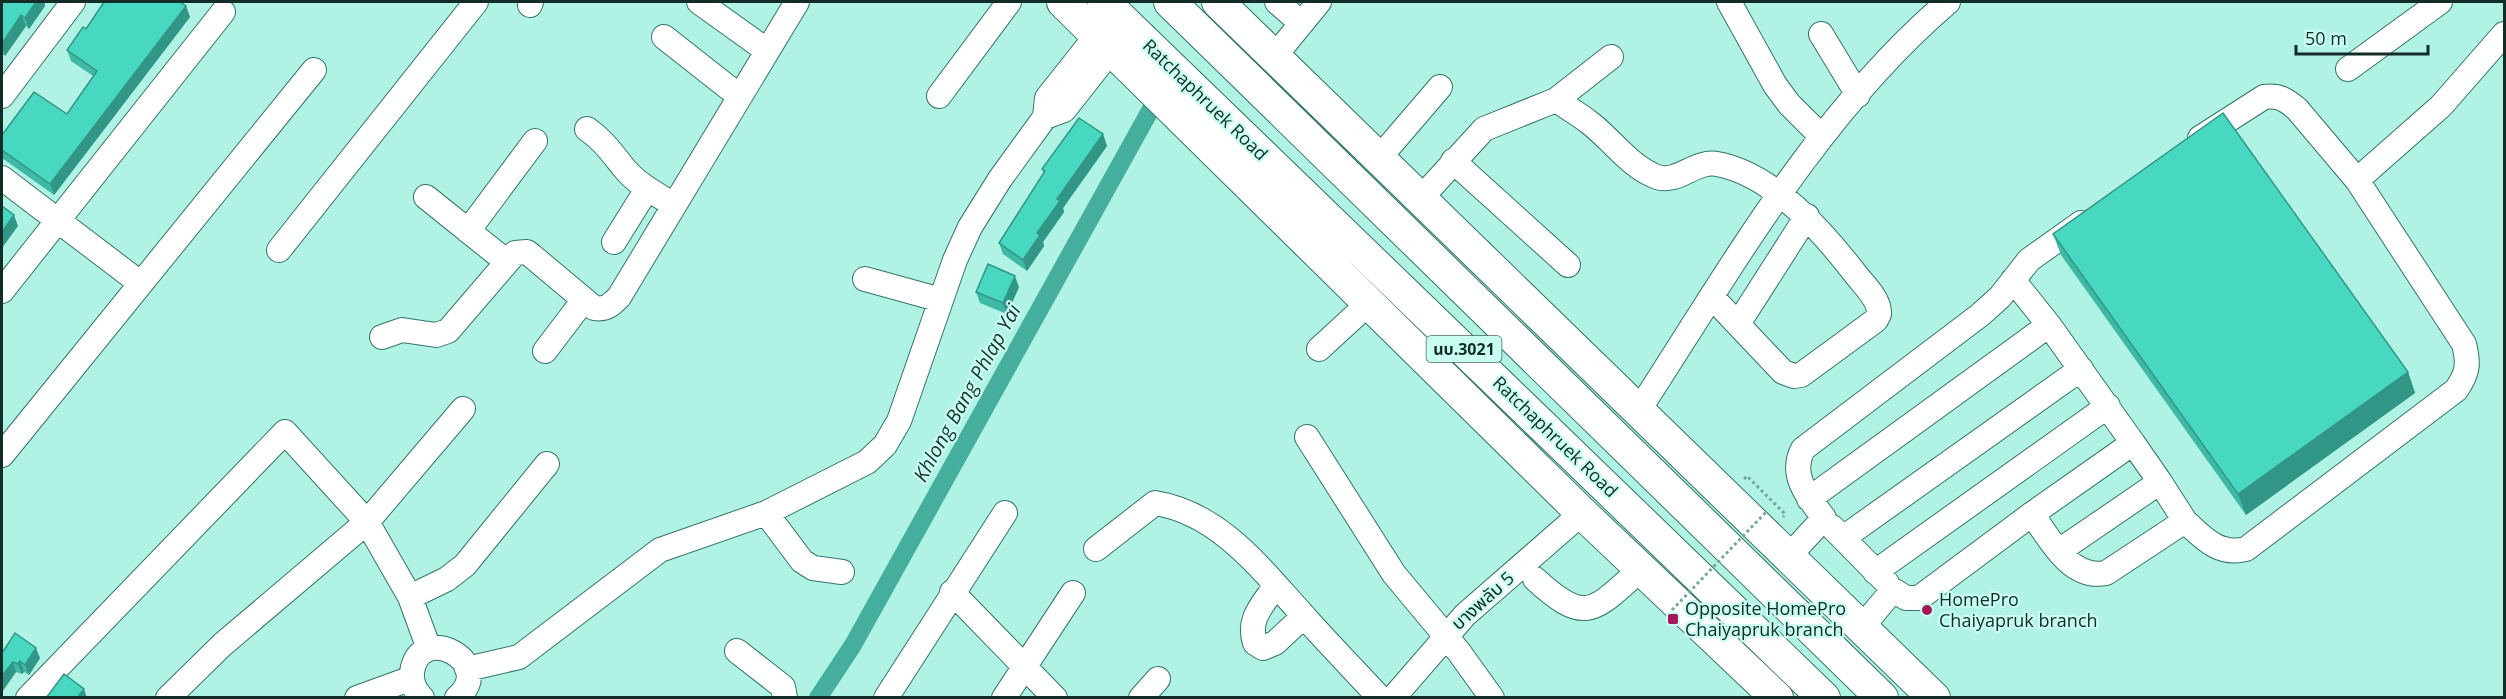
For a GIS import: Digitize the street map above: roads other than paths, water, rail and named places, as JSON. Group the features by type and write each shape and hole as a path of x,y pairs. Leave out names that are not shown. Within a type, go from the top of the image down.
{"main road":[{"name":"Ratchaphruek Road","path":"1063,2 1582,513 1775,696"},
{"name":"Ratchaphruek Road","path":"1104,2 1824,698"},
{"name":"นบ.3021","path":"1170,2 1882,698"},
{"path":"1184,2 1280,63"},
{"path":"1218,2 1422,197 1934,698"},
{"path":"1111,48 1231,126"},
{"path":"1655,533 1674,575 1768,674 1775,696"}],"street":[{"path":"2,96 73,2"},
{"path":"279,250 476,2"},
{"path":"699,2 766,50"},
{"path":"381,337 402,330 436,335 448,331 515,253 527,252 594,308 602,310 619,297 766,50 798,2"},
{"path":"939,96 1009,2"},
{"path":"1277,2 1301,23"},
{"path":"1280,63 1301,23 1319,2"},
{"path":"1730,2 1775,85 1789,104 1821,136"},
{"path":"1639,410 1821,136 1858,95 1881,64 1948,2"},
{"path":"2348,69 2440,2"},
{"path":"2,291 223,12"},
{"path":"1821,34 1858,95"},
{"path":"2357,180 2440,106 2505,34"},
{"path":"664,37 739,96"},
{"path":"467,669 519,657 660,550 766,513 867,462 885,445 899,421 941,300 970,227 1000,179 1045,117 1064,110 1111,48"},
{"path":"1422,197 1484,129 1556,100 1611,57"},
{"path":"2,455 314,70"},
{"path":"1380,157 1440,87"},
{"path":"2013,280 2108,406 2186,521 2204,539 2226,551 2246,549 2442,402 2465,377 2469,363 2464,344 2357,180 2297,109 2285,99 2275,96 2264,97 2181,152"},
{"path":"1556,100 1591,124 1639,168 1660,178 1672,178 1700,164 1715,163 1732,168 1780,196 1807,216 1880,307 1876,320 1801,375 1794,376 1783,372 1712,297"},
{"path":"587,129 608,146 624,168 647,189 674,205"},
{"path":"468,231 535,141"},
{"path":"1454,161 1568,265"},
{"path":"2,178 140,283"},
{"path":"614,242 647,189"},
{"path":"426,197 507,262"},
{"path":"2096,213 2029,260 1980,315 1803,449 1797,461 1797,472 1809,499 1824,519 1875,572 1893,590 1906,598 1919,598 2133,443"},
{"path":"1738,324 1807,216"},
{"path":"865,279 941,300"},
{"path":"545,351 583,301"},
{"path":"1319,349 1370,303"},
{"path":"1809,499 2049,325"},
{"path":"1843,538 2081,369"},
{"path":"1875,572 2108,406"},
{"path":"168,698 222,645 367,522 463,409"},
{"path":"28,698 285,432 367,522 410,597 429,650"},
{"path":"1307,437 1394,574 1445,635 1492,698"},
{"path":"410,597 447,579 465,565 547,464"},
{"path":"2059,551 2160,482"},
{"path":"1096,549 1150,505 1155,503 1168,505 1225,535 1252,559 1380,698"},
{"path":"766,513 802,561 813,568 842,572"},
{"path":"886,698 952,592 1005,513"},
{"name":"บางพลับ 5","path":"1393,698 1445,635 1582,513"},
{"path":"2032,514 2071,564 2083,572 2094,575 2106,573 2186,521"},
{"path":"1790,555 1824,519"},
{"path":"1535,579 1557,600 1577,609 1588,610 1599,605 1641,569"},
{"path":"1276,585 1255,616 1250,629 1255,643 1263,648 1275,643 1304,616"},
{"path":"1862,627 1893,590"},
{"path":"952,592 1022,667 1055,698"},
{"path":"1004,698 1072,593"},
{"path":"357,698 417,688 416,661 429,650 448,649 456,653 467,669 465,687 457,698"},
{"path":"737,651 783,687 785,698"},
{"path":"1141,698 1158,679"}],"waterway":[{"name":"Khlong Bang Phlap Yai","path":"818,698 853,645 1151,109"}],"place":[{"name":"HomePro Chaiyapruk branch","path":"1927,610"},
{"name":"Opposite HomePro Chaiyapruk branch","path":"1673,619"}]}
